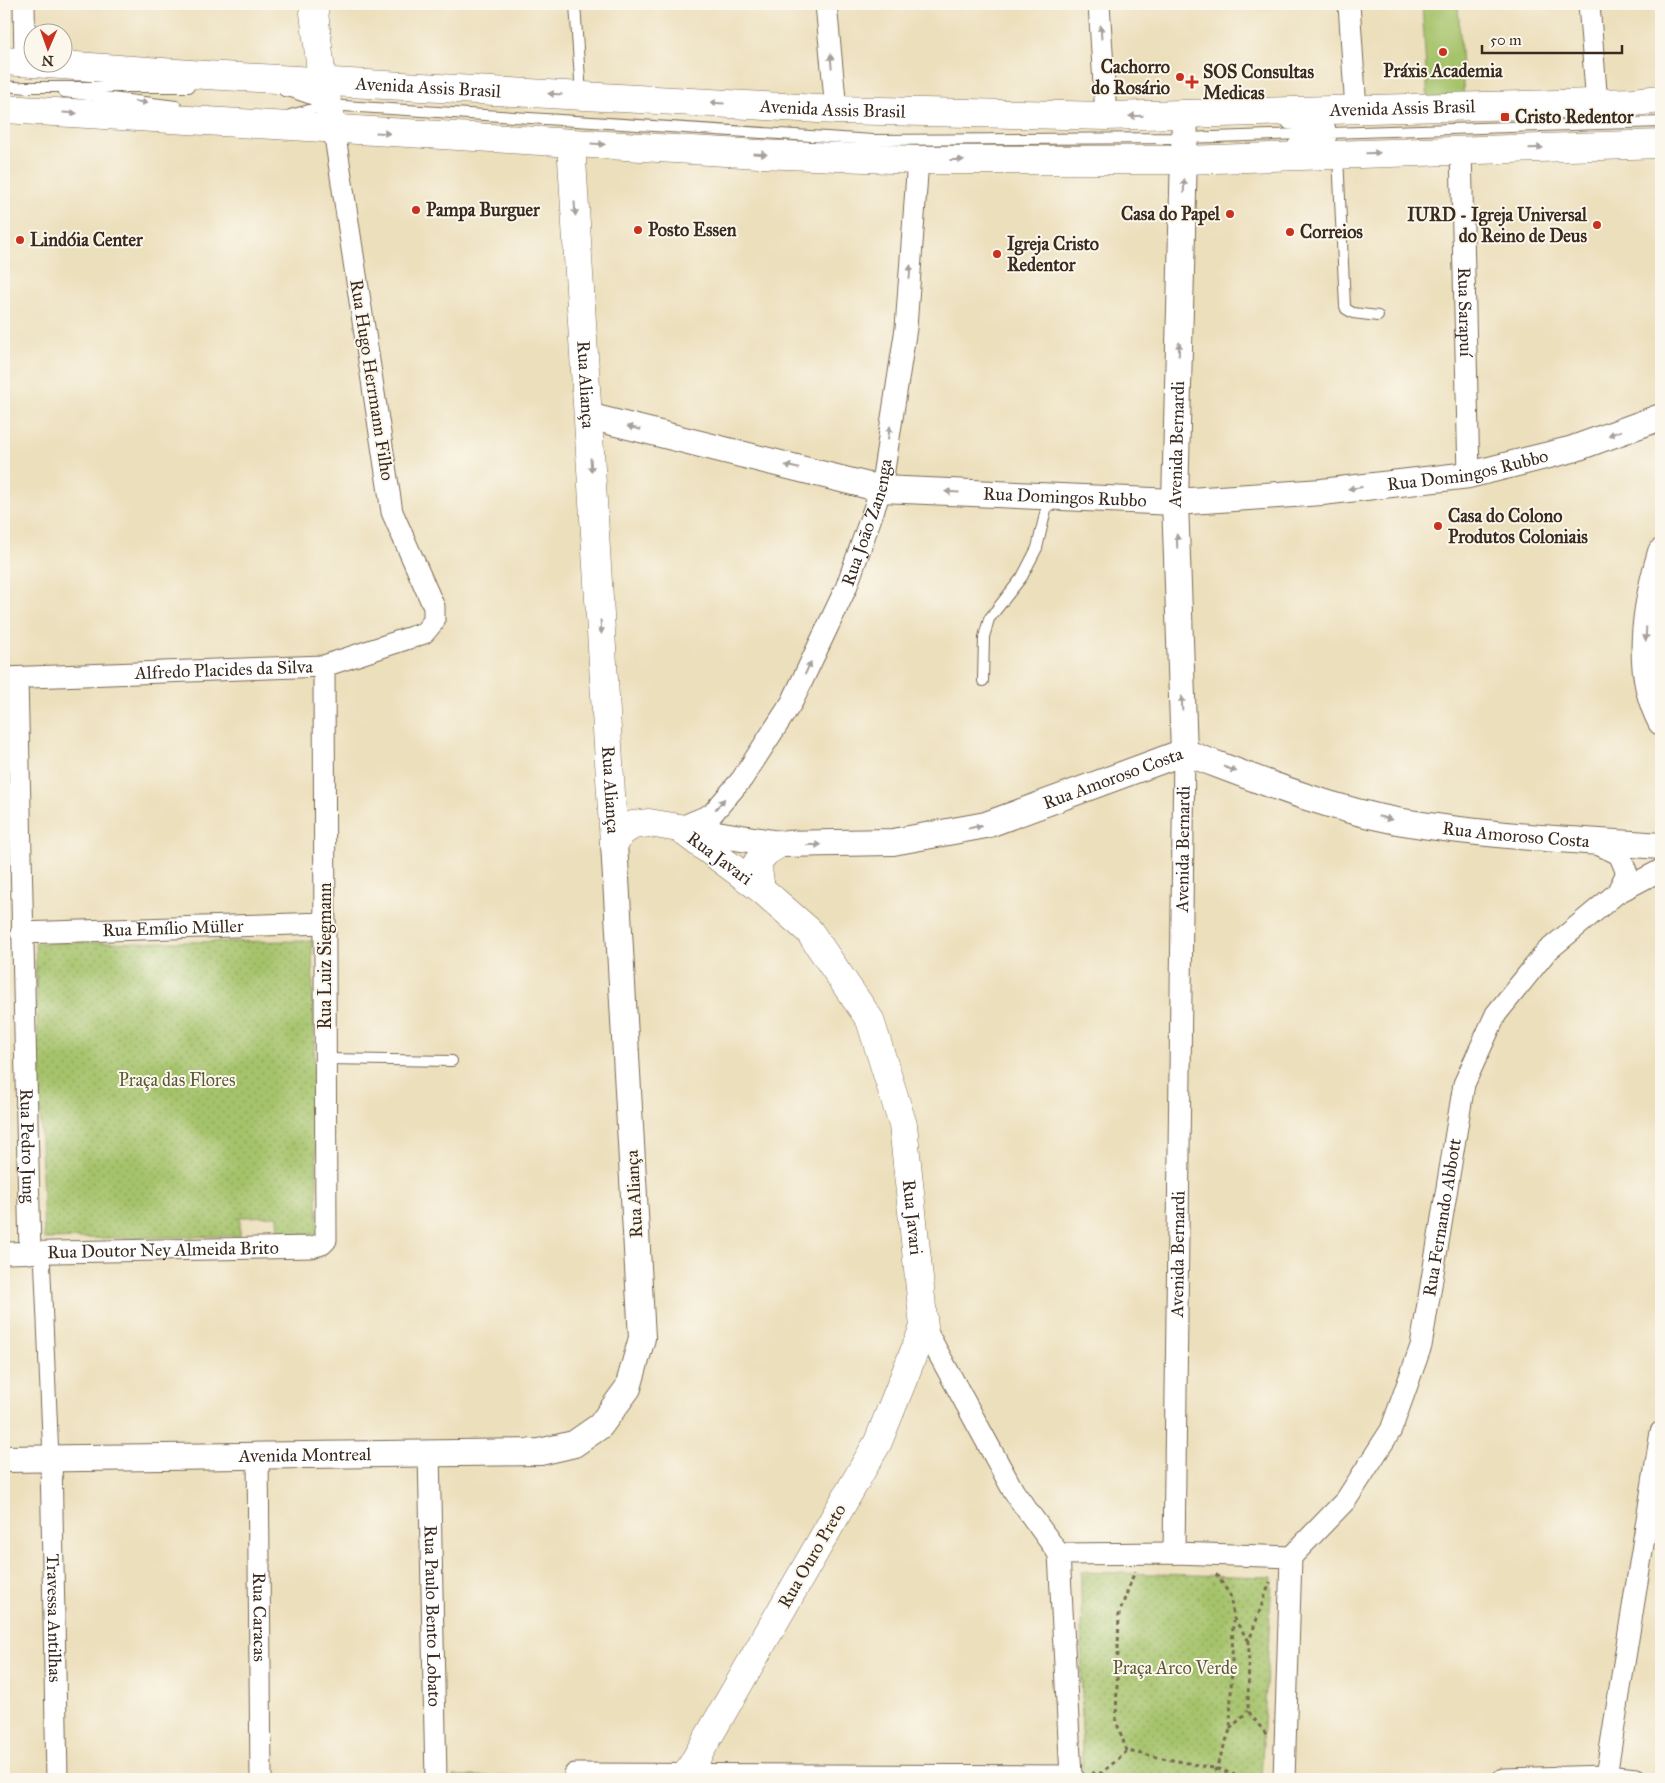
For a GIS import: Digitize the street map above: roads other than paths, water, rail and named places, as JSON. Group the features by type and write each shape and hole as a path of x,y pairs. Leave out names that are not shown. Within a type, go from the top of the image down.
{"main road":[{"path":"313,4 328,105"},
{"name":"Avenida Assis Brasil","path":"17,70 205,76 328,105 571,143 759,154 918,160 1185,138 1356,110 1597,104 1661,99"},
{"name":"Avenida Assis Brasil","path":"4,109 328,105 581,95 836,110 1106,116 1185,138 1338,154 1661,144"},
{"name":"Rua Aliança","path":"571,143 614,843"},
{"name":"Rua Amoroso Costa","path":"611,789 627,809 648,823"},
{"name":"Rua Amoroso Costa","path":"614,843 622,832 632,825 648,823 679,828"},
{"name":"Rua Javari","path":"679,828 761,889 809,931 870,1020 903,1125 924,1327"},
{"name":"Rua Javari","path":"761,889 757,863 766,852 779,844"},
{"name":"Rua Ouro Preto","path":"687,1777 878,1442 924,1327"}],"street":[{"path":"17,70 24,4"},
{"path":"826,4 836,110"},
{"path":"1099,4 1106,116"},
{"path":"1349,4 1356,110"},
{"path":"1588,4 1597,104"},
{"name":"Rua Hugo Herrmann Filho","path":"328,105 392,512 434,607 434,622"},
{"name":"Avenida Bernardi","path":"1174,1553 1184,752 1175,502 1185,138"},
{"name":"Rua Sarapuí","path":"1462,151 1468,475"},
{"name":"Rua João Zanenga","path":"679,828 712,814 742,779 792,702 846,588 880,489 906,328 918,160"},
{"name":"Rua Domingos Rubbo","path":"588,416 880,489 1175,502 1322,492 1468,475 1573,449 1661,417"},
{"path":"1661,552 1646,629 1646,664 1651,702 1661,722"},
{"name":"Alfredo Placides da Silva","path":"10,678 324,666 424,633 434,622"},
{"name":"Rua Luiz Siegmann","path":"322,1244 327,1234 324,666"},
{"name":"Rua Pedro Jung","path":"10,678 36,1253"},
{"name":"Rua Amoroso Costa","path":"679,828 779,844 893,842 986,825 1184,752 1303,797 1396,821 1483,832 1661,846"},
{"name":"Rua Fernando Abbott","path":"1590,841 1619,854 1627,873 1617,893"},
{"name":"Rua Aliança","path":"600,1426 628,1388 642,1338 614,843"},
{"name":"Rua Fernando Abbott","path":"1291,1557 1346,1500 1391,1430 1421,1346 1464,1084 1496,1014 1546,952 1617,893 1661,870"},
{"name":"Rua Emílio Müller","path":"21,933 325,923"},
{"name":"Rua Doutor Ney Almeida Brito","path":"4,1253 312,1247 322,1244"},
{"path":"36,1253 51,1458"},
{"name":"Rua Javari","path":"924,1327 1014,1492 1059,1554"},
{"name":"Avenida Montreal","path":"4,1459 540,1452 574,1444 600,1426"},
{"path":"1606,1776 1661,1432"},
{"name":"Rua Paulo Bento Lobato","path":"429,1452 436,1779"},
{"name":"Rua Caracas","path":"258,1455 261,1779"},
{"name":"Travessa Antilhas","path":"51,1458 57,1779"},
{"path":"575,1774 687,1777 1073,1778 1059,1554 1174,1553 1291,1557 1283,1779 1300,1779"},
{"path":"1503,1779 1606,1776 1636,1779"}],"lane":[{"path":"575,4 581,95"},
{"path":"4,86 17,70"},
{"path":"17,70 204,87"},
{"path":"17,70 184,107"},
{"path":"272,91 291,92 328,105"},
{"path":"291,92 328,105"},
{"path":"328,105 285,114 328,105 873,140 1185,138 1661,122"},
{"path":"1185,138 1277,123 1379,131"},
{"path":"1185,138 1379,131"},
{"path":"1338,154 1345,306 1353,313 1378,316"},
{"path":"983,681 984,637 989,618 1022,577 1037,548 1049,496"},
{"path":"326,1059 452,1061"}],"place":[{"name":"Práxis Academia","path":"1443,52"},
{"name":"Cachorro do Rosário","path":"1180,77"},
{"name":"SOS Consultas Medicas","path":"1192,82"},
{"name":"Cristo Redentor","path":"1505,117"},
{"name":"Pampa Burguer","path":"416,210"},
{"name":"Casa do Papel","path":"1230,214"},
{"name":"IURD - Igreja Universal do Reino de Deus","path":"1597,225"},
{"name":"Posto Essen","path":"638,230"},
{"name":"Correios","path":"1290,232"},
{"name":"Lindóia Center","path":"20,240"},
{"name":"Igreja Cristo Redentor","path":"997,254"},
{"name":"Casa do Colono Produtos Coloniais","path":"1438,526"}],"park label":[{"name":"Praça das Flores","path":"177,1080"},
{"name":"Praça Arco Verde","path":"1175,1668"}]}
